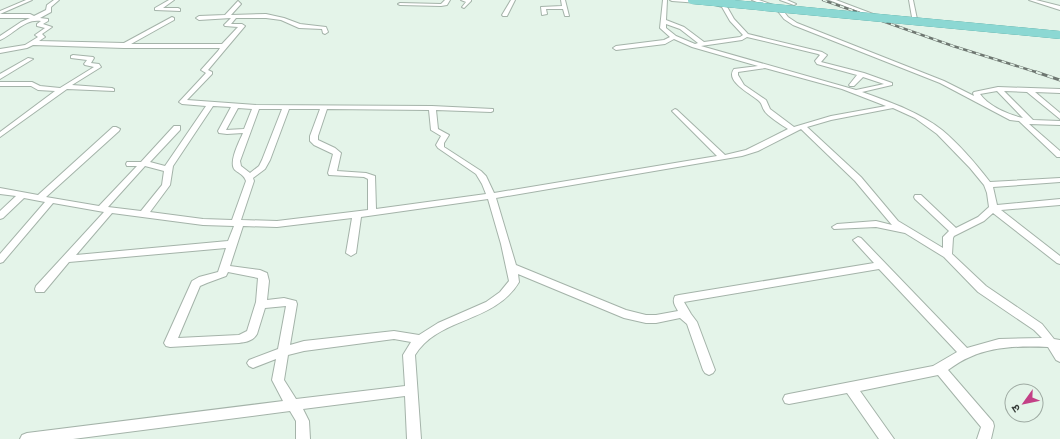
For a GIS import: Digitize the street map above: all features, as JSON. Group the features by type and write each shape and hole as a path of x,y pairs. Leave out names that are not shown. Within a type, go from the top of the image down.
{"main road":[{"path":"692,0 1060,36"}],"street":[{"path":"0,15 30,0"},
{"path":"172,0 157,9 178,10"},
{"path":"400,4 439,5 444,4 448,0"},
{"path":"463,0 469,1 464,8"},
{"path":"505,15 513,0"},
{"path":"563,0 567,16"},
{"path":"665,0 663,28 674,37 694,46 768,67 853,88 917,117 940,132 963,155 988,185 993,208 1060,261"},
{"path":"672,0 723,5 732,20 746,35 820,52 824,55 818,61 819,63 862,74 890,84 853,88"},
{"path":"706,0 772,6"},
{"path":"754,0 772,6 781,11 786,18 795,24 942,82 1006,116 1022,121 1060,124"},
{"path":"782,0 794,4"},
{"path":"831,0 886,19 1060,36"},
{"path":"911,0 916,23"},
{"path":"1031,0 1060,8"},
{"path":"238,2 239,4 227,25 242,26 204,70 210,73 182,102 256,107 432,108 491,110"},
{"path":"1043,3 1060,2"},
{"path":"49,11 49,7 58,3"},
{"path":"0,38 33,18 49,11 58,3"},
{"path":"544,14 542,8 565,7"},
{"path":"0,15 26,15 33,18 46,20 39,25 49,27 38,35 43,37 34,43 0,51"},
{"path":"199,18 261,16 282,19 295,25 323,27 326,29 325,32"},
{"path":"124,45 172,19"},
{"path":"663,21 682,28 703,44"},
{"path":"694,46 742,38 746,35"},
{"path":"616,48 665,42 674,37"},
{"path":"34,43 97,46 224,46"},
{"path":"0,135 64,89 98,67 97,65 87,64 92,58 73,57"},
{"path":"0,77 30,59"},
{"path":"768,67 740,69 735,71 735,75 742,86 764,101 767,110 798,128 858,179 895,222 908,232 947,255 982,289 1038,327 1056,343 1060,357"},
{"path":"853,88 862,74"},
{"path":"2,85 34,84 38,88 112,90"},
{"path":"982,102 976,93 998,89 1060,91"},
{"path":"998,89 1031,122"},
{"path":"1030,90 1060,117"},
{"path":"144,215 166,185 168,170 210,104"},
{"path":"236,105 222,131 247,131"},
{"path":"0,191 50,201 203,222 237,224 298,222 491,196 723,157 751,151 798,128 894,106"},
{"path":"250,178 236,164 256,107"},
{"path":"224,268 260,274 263,276 264,286 253,330 245,338 170,343 196,284 203,280 220,276 222,274 250,178 262,167 266,160 286,107"},
{"path":"324,107 314,136 314,141 334,150 337,153 332,173 366,175 372,178 372,213"},
{"path":"414,439 409,355 412,347 419,339 491,305 510,289 514,282 511,266 491,196 484,179 464,161 440,148 445,135 435,130 432,108"},
{"path":"675,111 723,157"},
{"path":"1022,121 1060,155"},
{"path":"40,289 144,164 177,128"},
{"path":"40,198 116,129"},
{"path":"130,164 144,164 168,170"},
{"path":"988,185 1060,180"},
{"path":"0,216 22,195"},
{"path":"918,197 954,231"},
{"path":"0,260 50,201"},
{"path":"947,255 948,237 954,231 981,219 993,208 1060,202"},
{"path":"352,253 357,215"},
{"path":"837,227 876,224 908,232"},
{"path":"858,240 965,353"},
{"path":"66,259 232,244"},
{"path":"709,370 692,322 679,304 679,299 881,265"},
{"path":"511,266 624,314 646,319 656,319 681,314 687,317"},
{"path":"260,305 284,302 292,304 293,306 282,352 278,380 282,391 303,418 303,439"},
{"path":"253,363 282,352 304,346 394,335 419,339"},
{"path":"789,399 940,369 965,353 983,347 1027,341 1056,343"},
{"path":"940,369 988,426 984,439"},
{"path":"850,387 887,439"},
{"path":"27,439 411,390"}],"railway":[{"path":"823,0 953,46 1039,73"},
{"path":"1039,73 1060,80"}]}
